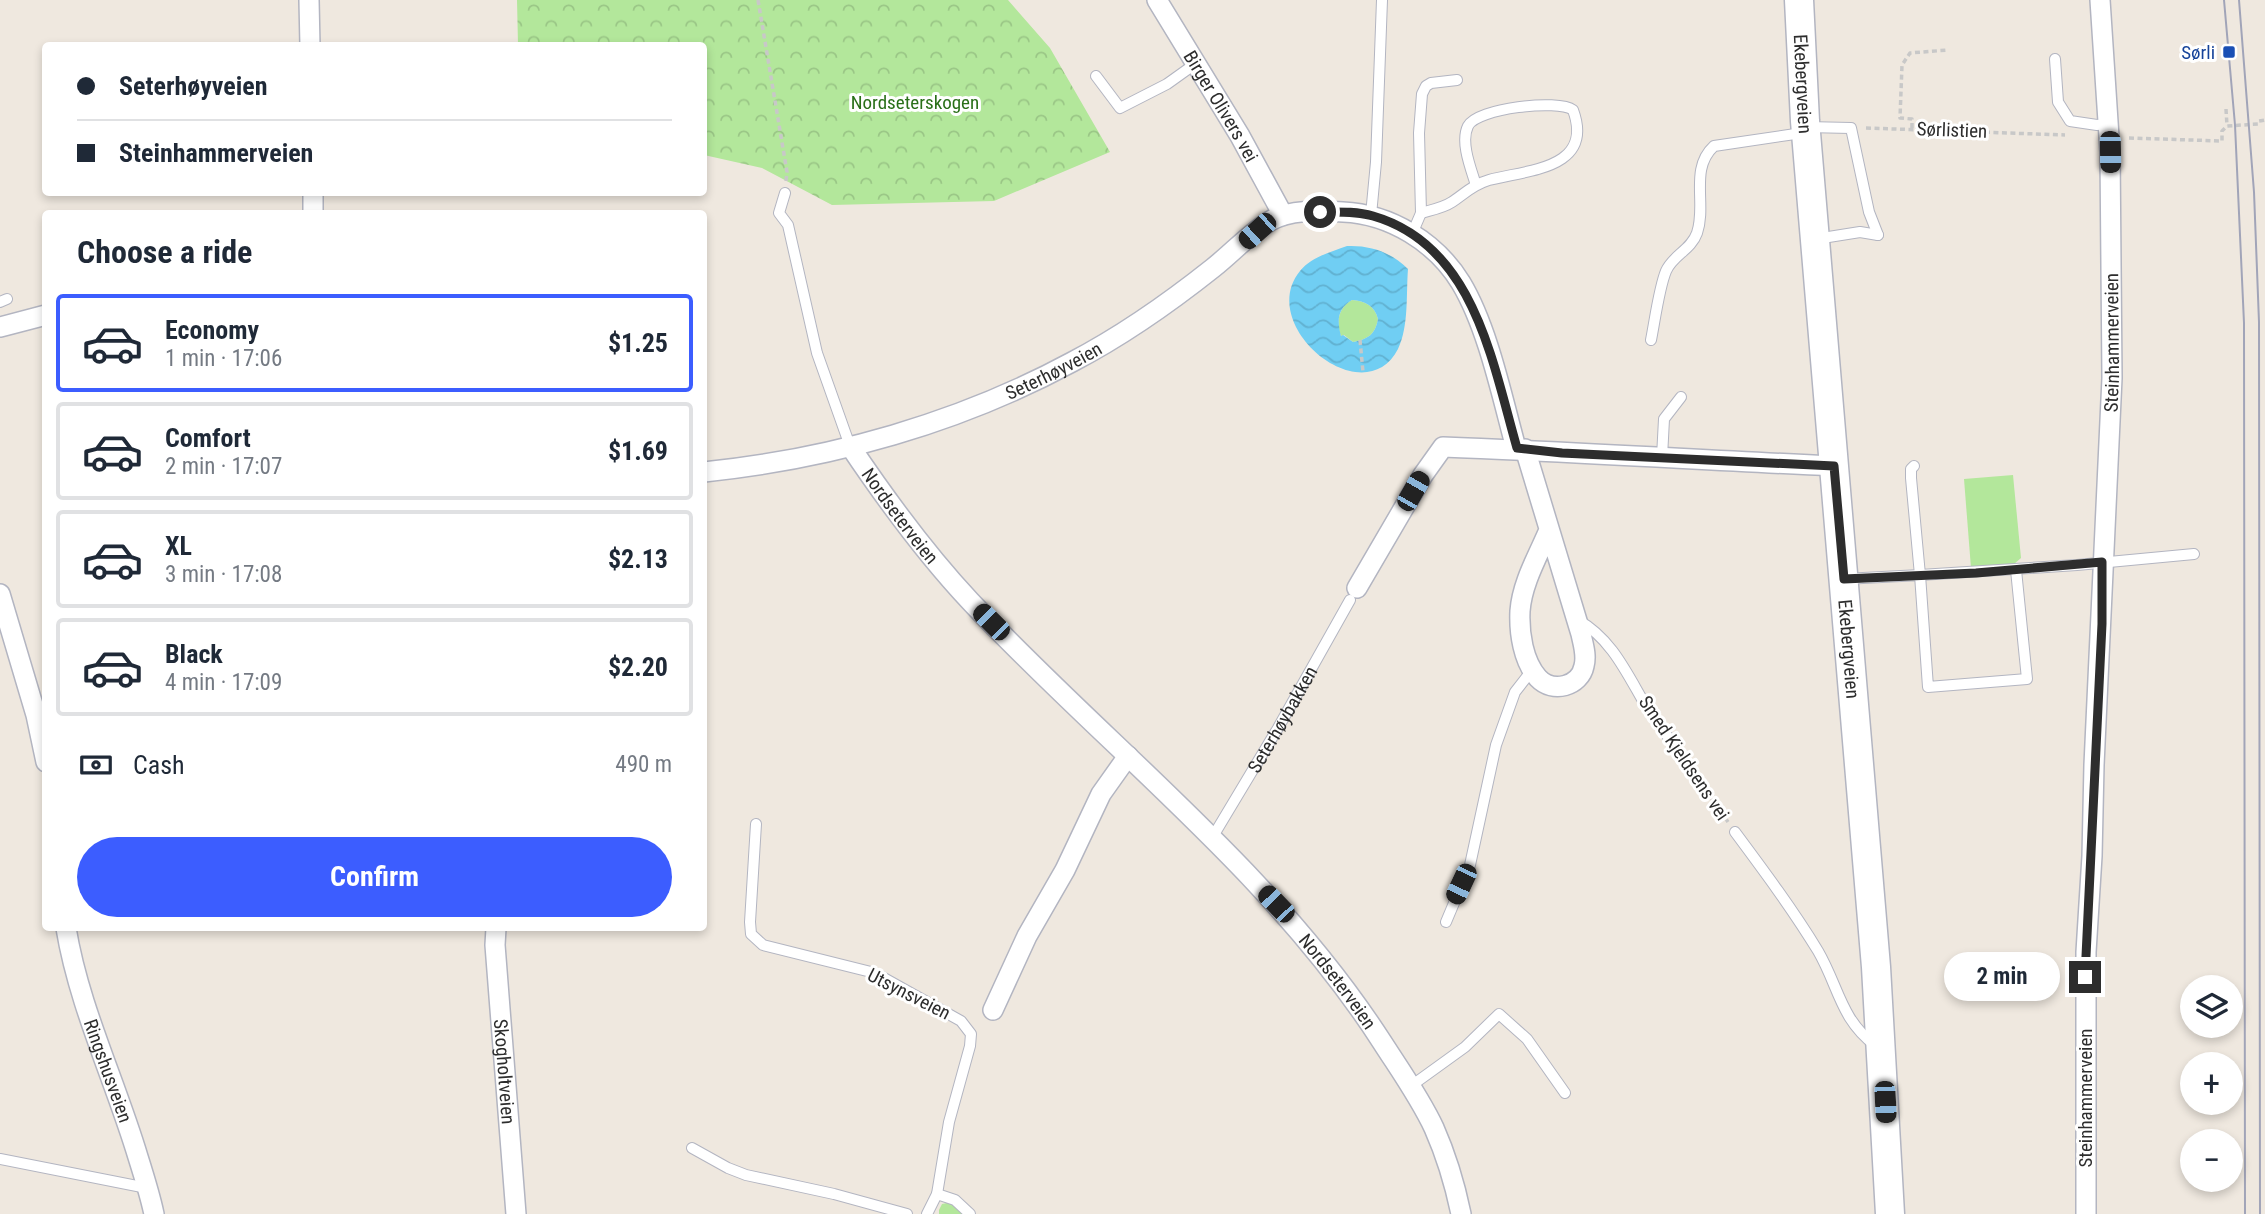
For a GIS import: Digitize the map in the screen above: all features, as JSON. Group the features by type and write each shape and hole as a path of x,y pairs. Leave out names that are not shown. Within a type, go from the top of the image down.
{"main road":[{"name":"Ekebergveien","path":"1799,0 1806,129 1882,1051 1890,1214"}],"street":[{"path":"309,0 310,42"},
{"name":"Birger Olivers vei","path":"1157,0 1240,136 1283,215"},
{"name":"Steinhammerveien","path":"2086,1214 2085,965 2112,365 2108,124 2100,0"},
{"name":"Seterhøyveien","path":"707,472 770,463 850,446 912,429 1011,393 1073,362 1161,307 1263,226 1283,215 1320,212 1370,215 1412,234 1466,283 1521,449"},
{"path":"0,327 42,316"},
{"name":"Nordseterveien","path":"850,446 891,507 956,586 1212,838 1276,904 1321,956 1371,1024 1434,1129 1455,1187 1461,1214"},
{"name":"Seterhøybakken","path":"1353,594 1423,475 1443,447 1834,466"},
{"path":"1521,449 1549,530 1586,656 1579,678 1571,684 1555,687 1538,678 1523,647 1520,630 1520,608 1533,566 1549,530"},
{"path":"0,594 41,713"},
{"path":"993,1010 1027,936 1065,870 1101,794 1128,756"},
{"name":"Ringshusveien","path":"67,931 77,981 92,1028 122,1103 154,1214"},
{"name":"Skogholtveien","path":"496,931 516,1214"}],"lane":[{"path":"1370,215 1376,162 1382,0"},
{"path":"2055,59 2058,102 2070,121 2108,124"},
{"path":"1096,76 1120,108 1167,84 1195,64"},
{"path":"1412,234 1421,213 1419,133 1422,94 1431,83 1457,80"},
{"path":"1421,213 1451,203 1476,185 1489,180 1534,172 1557,162 1575,143 1578,131 1573,110 1561,106 1517,108 1480,115 1473,119 1466,133 1476,185"},
{"path":"1651,340 1666,271 1692,244 1698,232 1700,177 1706,153 1714,146 1806,129 1851,128 1869,212 1878,235 1860,232 1815,239"},
{"name":"Nordseterveien","path":"785,193 779,213 788,225 817,353 850,446"},
{"path":"1662,457 1664,419 1681,397"},
{"path":"1914,466 1911,469 1911,478 1928,687 2027,679 2016,570"},
{"path":"1844,579 2016,570 2194,554"},
{"name":"Seterhøybakken","path":"1212,838 1278,728 1353,594"},
{"name":"Smed Kjeldsens vei","path":"1576,618 1605,640 1685,760"},
{"path":"1446,922 1470,865 1496,745 1515,692 1533,669"},
{"name":"Utsynsveien","path":"755,824 750,922 751,934 756,941 778,951 875,973 961,1021 971,1034 948,1122 937,1194 927,1214"},
{"name":"Smed Kjeldsens vei","path":"1735,832 1820,954 1850,1021 1882,1051"},
{"path":"1411,1087 1465,1047 1499,1014 1527,1039 1565,1093"},
{"path":"692,1148 746,1175 834,1194 907,1214"},
{"path":"0,1159 148,1189"},
{"path":"937,1194 955,1200 970,1214"}],"path":[{"path":"758,0 787,172 785,193"},
{"path":"1912,128 1912,119 1900,118 1902,65 1910,53 1948,50"},
{"path":"2226,109 2227,126"},
{"path":"2126,138 2222,141 2222,131 2227,126 2258,124 2259,121 2265,120"},
{"path":"2258,124 2259,131"},
{"name":"Sørlistien","path":"1851,128 2070,135"},
{"path":"1360,340 1363,372"},
{"name":"Smed Kjeldsens vei","path":"1685,760 1735,832"}],"green space":[{"name":"Nordseterskogen","path":"517,0 1008,0 1050,48 1110,152 994,201 832,205 762,168 707,156 707,42 518,42"},
{"path":"1352,300 1369,305 1378,319 1370,335 1353,342 1344,335 1341,336 1339,326 1341,311"},
{"path":"2013,475 2021,558 2014,564 1971,568 1964,479"},
{"path":"942,1204 954,1204 964,1214 939,1214"}],"water":[{"path":"1347,246 1380,251 1395,258 1408,269 1405,320 1398,349 1382,367 1362,372 1340,368 1319,355 1302,337 1292,316 1290,293 1300,271 1315,259","holes":["1352,300 1372,308 1378,319 1370,335 1353,342 1341,336 1339,325 1343,307"]}],"tram line":[{"path":"2224,0 2235,125 2244,323 2245,1214"},
{"path":"2239,0 2254,192 2259,322 2260,1214"}],"place":[{"name":"Sørli","path":"2229,52"}],"route":[{"path":"1320,212 1370,215 1392,223 1412,234 1450,268 1477,318 1517,448 1562,453 1834,466 1844,579 1976,573 2102,562 2102,624 2085,977"}]}
